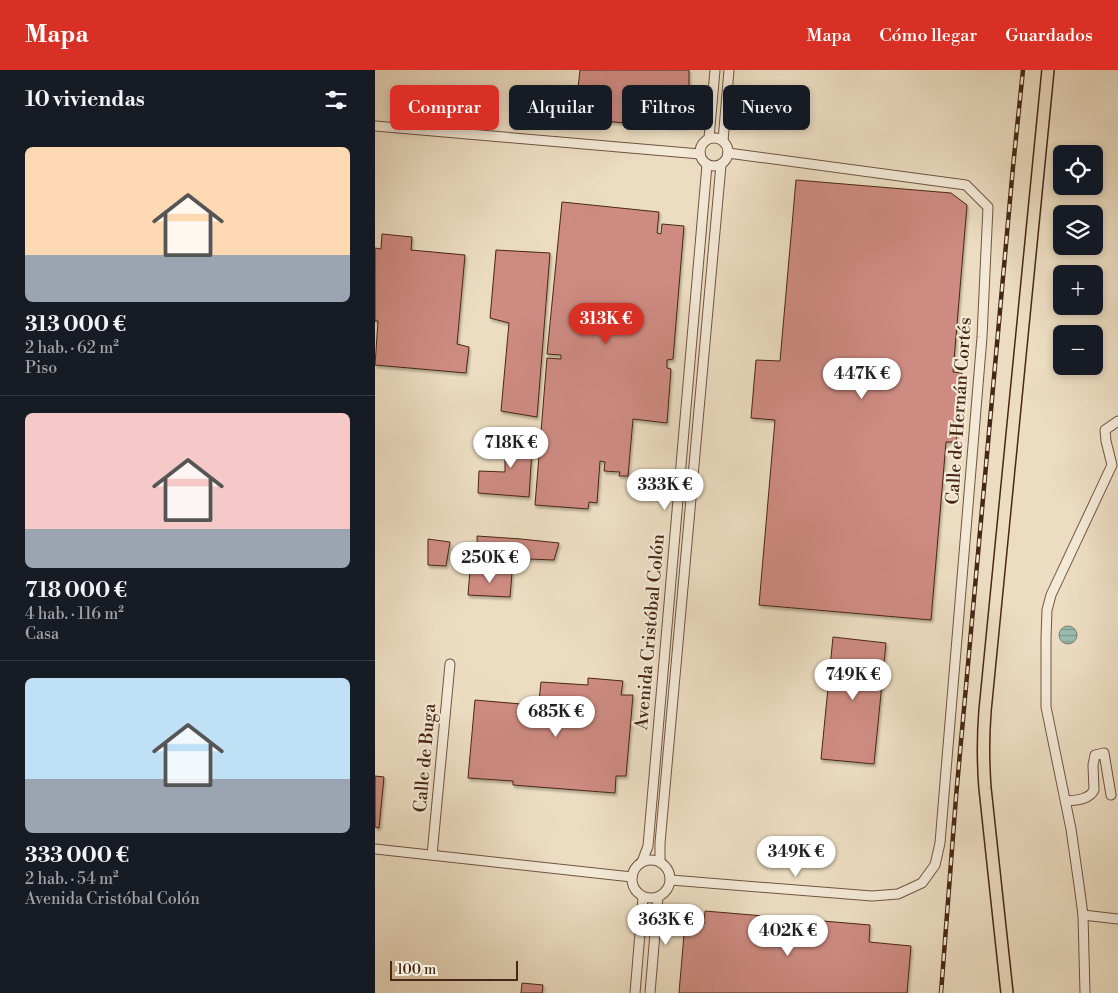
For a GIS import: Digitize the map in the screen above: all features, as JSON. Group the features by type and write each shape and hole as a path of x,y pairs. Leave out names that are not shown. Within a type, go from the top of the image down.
{"main road":[{"path":"1007,992 984,781 984,725 1048,70"}],"street":[{"path":"709,138 715,70"},
{"path":"723,141 709,138 702,144 700,154 707,165 721,165 725,162 728,153 728,149 723,141 729,70"},
{"path":"375,126 700,154"},
{"name":"Calle de Hernán Cortés","path":"671,880 872,896 899,894 923,883 935,865 940,842 981,337 988,207 966,184 728,153"},
{"name":"Avenida Cristóbal Colón","path":"643,862 648,846 707,165"},
{"name":"Avenida Cristóbal Colón","path":"660,862 660,843 721,165"},
{"path":"1085,993 1083,915 1071,829 1046,707 1047,610 1051,595 1112,465 1105,430 1118,421"},
{"name":"Calle de Buga","path":"432,855 450,664"},
{"path":"1065,802 1081,799 1092,794 1094,790 1093,760 1095,755 1104,753 1111,795"},
{"path":"375,849 632,876"},
{"path":"648,860 660,862 668,869 671,880 667,890 659,897 648,898 643,896 634,888 632,883 634,870 637,865 648,860"},
{"path":"635,993 643,896"},
{"path":"650,993 659,897"},
{"path":"1083,915 1118,919"}],"shaded area":[{"path":"1064,626 1072,626 1077,631 1075,642 1064,644 1059,639 1059,631"}],"building":[{"path":"580,70 689,70 689,85 622,85 622,123 612,122 612,85 578,85"},
{"path":"796,180 951,193 967,205 953,372 962,373 956,442 946,442 931,620 759,605 775,420 751,418 756,360 780,361"},
{"path":"562,202 659,212 657,233 661,234 662,224 684,226 673,359 667,360 667,368 671,369 667,423 633,419 628,476 619,476 620,472 604,471 605,462 600,461 597,503 589,502 588,509 535,505 547,358 561,359 561,355 547,354"},
{"path":"382,234 412,237 411,250 465,255 457,344 469,347 466,373 375,365 378,321 375,321 375,248 381,249"},
{"path":"496,250 550,253 537,417 501,411 509,323 490,318"},
{"path":"505,431 533,434 529,497 478,493 479,471 505,472"},
{"path":"477,536 559,543 554,560 504,558 505,563 478,560"},
{"path":"428,539 450,542 446,566 428,565"},
{"path":"470,570 512,573 510,597 468,595"},
{"path":"833,637 886,643 874,764 821,759"},
{"path":"588,678 623,681 621,695 633,695 626,776 616,776 615,793 513,785 513,781 468,778 475,700 521,704 521,708 538,710 541,682 588,685"},
{"path":"375,776 384,777 379,828 375,827"},
{"path":"705,911 870,925 869,942 911,946 907,993 679,993 685,923 704,924"},
{"path":"522,983 543,985 542,993 521,993"}],"railway":[{"path":"941,993 956,797 1023,70"}]}
